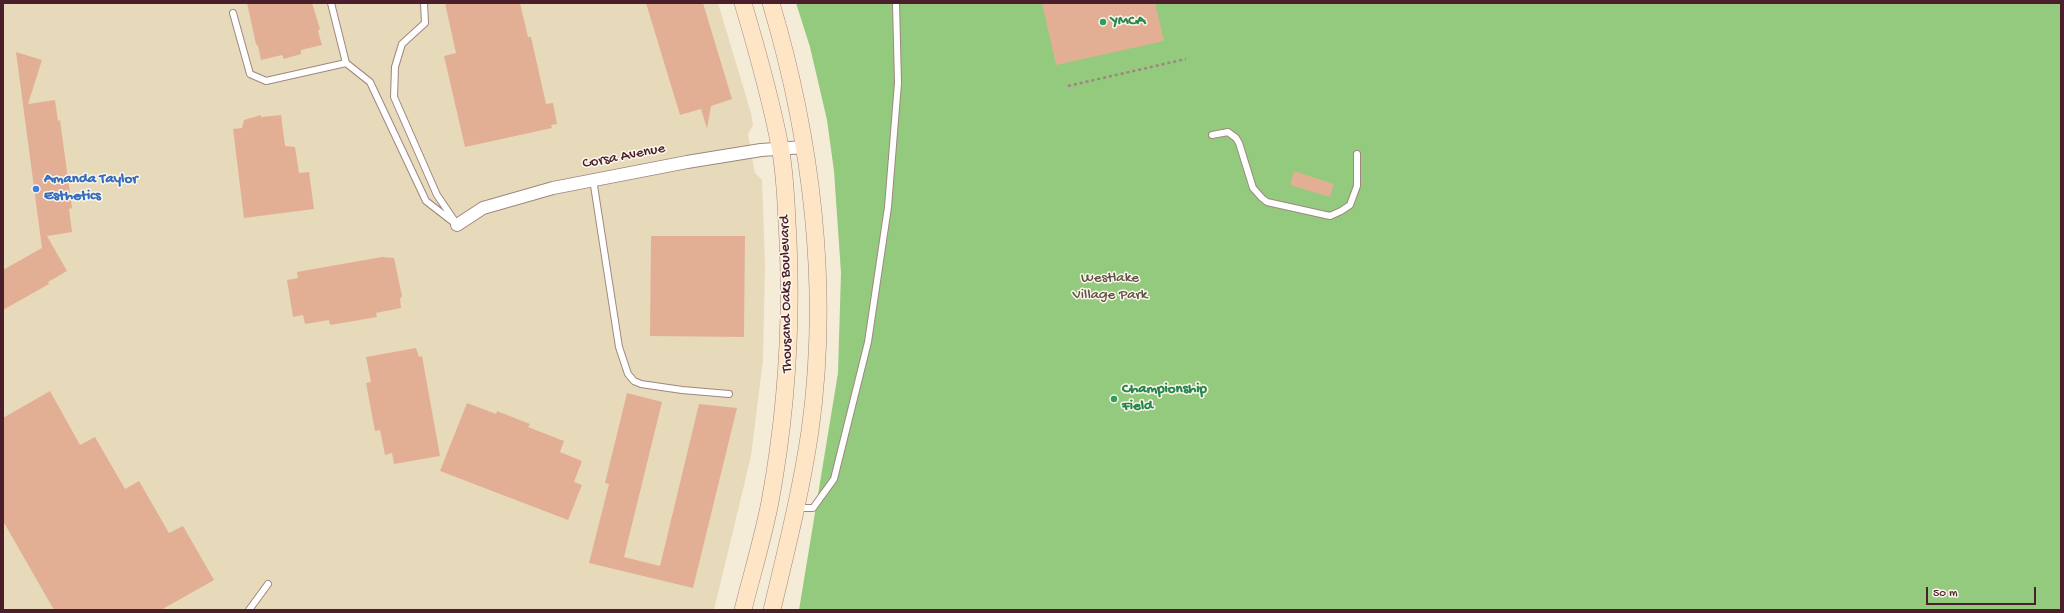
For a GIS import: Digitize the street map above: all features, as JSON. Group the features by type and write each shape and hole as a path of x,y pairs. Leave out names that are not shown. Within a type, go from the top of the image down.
{"main road":[{"name":"Thousand Oaks Boulevard","path":"743,3 758,56 780,148 787,229 790,325 788,379 779,451 770,504 743,610"},
{"name":"Thousand Oaks Boulevard","path":"771,3 786,51 805,147 816,259 817,314 816,367 810,430 796,508 772,610"},
{"path":"770,504 796,508"}],"street":[{"name":"Corsa Avenue","path":"457,225 483,208 553,188 687,162 780,148 805,147"}],"lane":[{"path":"331,3 346,63 370,82 426,201 457,225"},
{"path":"424,3 425,23 402,44 395,67 394,97 437,195 457,225"},
{"path":"796,508 813,508 834,479 868,342 888,207 898,83 896,3"},
{"path":"233,13 250,74 266,80 346,63"},
{"path":"1212,134 1228,132 1236,138 1239,143 1253,188 1267,202 1330,216 1341,212 1350,205 1357,186 1357,154"},
{"path":"593,180 612,309 619,347 628,374 634,381 641,384 682,390 728,394"},
{"path":"249,610 268,584"}],"path":[{"path":"1068,86 1186,59"}],"shaded area":[{"path":"3,3 718,3 751,113 753,125 748,134 755,173 762,180 765,264 763,360 751,456 714,610 3,610"}],"green space":[{"name":"Westlake Village Park","path":"796,3 2061,3 2061,610 799,610 838,373 841,273 834,171 827,120 810,47"}],"building":[{"path":"247,3 312,3 320,29 318,31 322,45 301,50 301,54 284,59 282,55 261,60"},
{"path":"445,3 520,3 528,37 531,37 546,104 553,103 557,124 551,125 552,128 465,147 444,56 456,53"},
{"path":"646,3 703,3 732,99 711,106 707,129 701,109 680,115"},
{"name":"YMCA","path":"1042,3 1155,3 1164,41 1056,65"},
{"path":"16,52 42,60 28,104 55,100 58,121 60,120 72,208 69,209 72,232 47,236 67,271 48,282 49,284 3,310 3,270 42,248"},
{"path":"261,115 261,117 281,115 285,146 295,147 299,173 309,172 314,209 244,218 233,129 242,128 244,120"},
{"path":"1294,171 1334,184 1330,197 1290,185"},
{"path":"651,236 745,236 744,337 650,336"},
{"path":"382,257 394,258 402,296 400,299 401,308 376,313 377,317 330,325 329,320 305,324 303,315 293,317 287,280 298,278 297,272"},
{"path":"416,348 419,357 422,356 440,456 394,464 392,453 385,455 380,430 375,431 366,383 371,382 366,357"},
{"path":"50,391 80,445 95,437 125,489 139,481 169,533 183,526 214,580 161,610 54,610 3,521 3,418"},
{"path":"627,393 662,402 624,557 660,566 699,404 737,408 693,588 589,563 609,484 605,483"},
{"path":"467,403 496,414 497,411 530,424 528,427 564,441 560,452 582,461 574,482 582,485 568,520 440,471"}],"place":[{"name":"YMCA","path":"1103,22"},
{"name":"Amanda Taylor Esthetics","path":"36,189"},
{"name":"Championship Field","path":"1114,399"}]}
